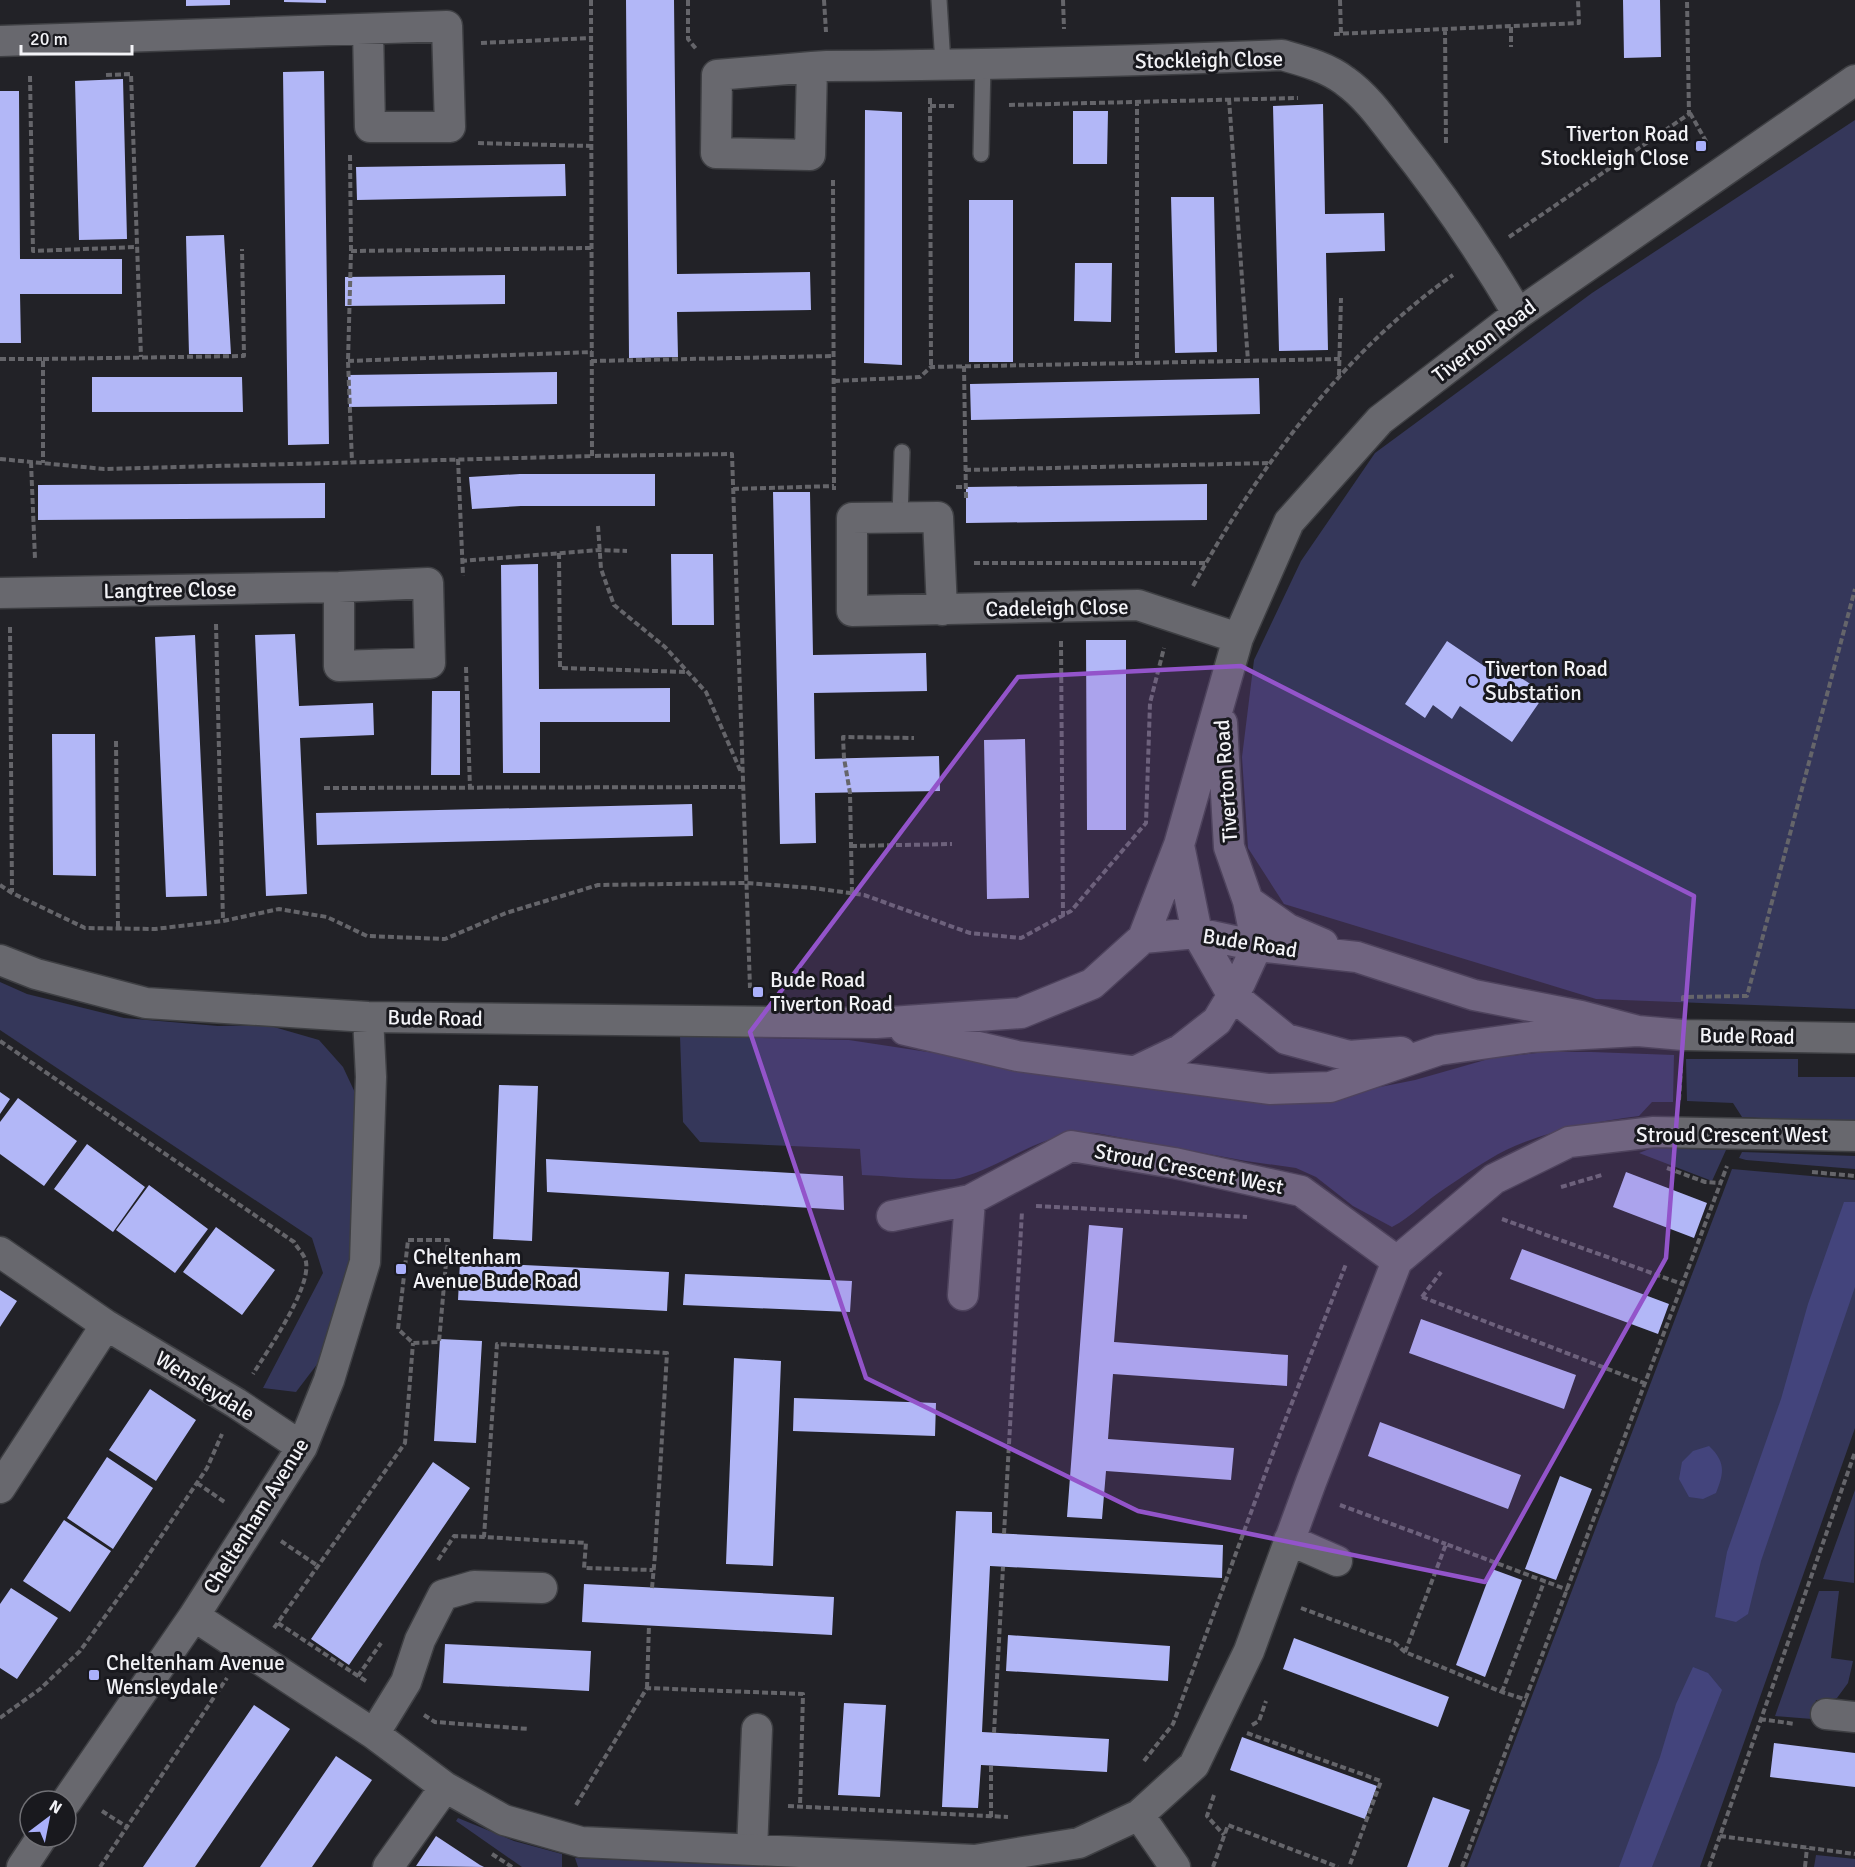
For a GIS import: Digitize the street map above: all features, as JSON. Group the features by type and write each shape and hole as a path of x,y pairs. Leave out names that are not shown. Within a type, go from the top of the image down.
{"street":[{"path":"0,41 368,28 447,26 450,127 370,127 368,28"},
{"name":"Stockleigh Close","path":"717,75 812,67 1065,63 1282,56 1311,63 1342,79 1362,94 1430,178 1482,255 1518,314"},
{"path":"717,75 716,153 810,155 812,67"},
{"name":"Tiverton Road","path":"1143,938 1179,845 1238,638 1289,522 1380,420 1518,314 1855,80"},
{"path":"852,518 938,517 942,610"},
{"name":"Cadeleigh Close","path":"852,518 852,611 1138,605 1238,638"},
{"path":"339,587 339,666 430,663 428,583"},
{"name":"Langtree Close","path":"15,593 339,587 428,583"},
{"name":"Tiverton Road","path":"1220,695 1229,847 1248,901 1257,946"},
{"name":"Tiverton Road","path":"1179,845 1197,933 1233,996 1286,1039 1348,1056 1439,1050"},
{"path":"1248,901 1288,929 1357,957"},
{"name":"Bude Road","path":"0,960 36,974 146,1003 368,1017 876,1023 1021,1013 1092,984 1143,938 1197,933 1257,946 1357,957 1473,995 1581,1016 1638,1031"},
{"path":"1136,1071 1180,1050 1217,1022 1233,996 1257,946"},
{"name":"Cheltenham Avenue","path":"75,1789 194,1616 302,1447 329,1380 365,1262 371,1077 368,1017"},
{"name":"Bude Road","path":"876,1023 1017,1056 1269,1089 1330,1087 1439,1050 1531,1037 1638,1031 1683,1035 1855,1038"},
{"name":"Stroud Crescent West","path":"194,1616 374,1734 445,1787 504,1820 581,1842 752,1850 889,1862 975,1860 1079,1843 1138,1815 1194,1765 1250,1651 1289,1540 1397,1261 1494,1179 1569,1142 1654,1131 1855,1136"},
{"name":"Stroud Crescent West","path":"892,1216 970,1200 1071,1146 1174,1163 1301,1191 1397,1261"},
{"path":"963,1295 970,1200"},
{"name":"Wensleydale","path":"0,1252 106,1325 236,1403 302,1447"},
{"path":"0,1488 106,1325"},
{"path":"1289,1540 1337,1562"},
{"path":"374,1734 406,1682 420,1640 443,1595 474,1586 542,1588"},
{"path":"752,1850 757,1729"},
{"path":"388,1867 445,1787"},
{"path":"1138,1815 1175,1867"},
{"path":"21,1867 34,1849"}],"lane":[{"path":"936,65 939,0"},
{"path":"981,154 983,63"},
{"path":"900,518 902,452"}],"path":[{"path":"591,0 592,456"},
{"path":"688,0 688,39 717,75"},
{"path":"1340,0 1341,34"},
{"path":"1329,34 1579,23 1578,0"},
{"path":"0,885 85,928 155,929 223,921 279,909 327,917 367,936 445,939 506,913 598,885 746,883 813,888 864,895 970,933 1021,938 1063,916 1071,911 1146,824 1150,703 1164,647 1176,617 1205,563 1270,463 1339,376 1420,298 1689,114 1687,0"},
{"path":"1511,26 1511,47"},
{"path":"1430,178 1446,165 1445,29"},
{"path":"474,44 591,38"},
{"path":"932,367 930,106 936,65"},
{"path":"100,75 131,74 141,357"},
{"path":"20,76 40,76"},
{"path":"30,76 33,251 137,248"},
{"path":"930,106 1323,98 1342,79"},
{"path":"1228,99 1248,360"},
{"path":"1137,100 1137,363"},
{"path":"352,462 348,361 351,251 350,146 370,127"},
{"path":"475,143 591,146"},
{"path":"810,155 833,171 834,519 852,518"},
{"path":"351,251 591,248"},
{"path":"0,359 244,356 242,249"},
{"path":"1339,376 1341,298"},
{"path":"348,361 592,352"},
{"path":"591,361 834,356"},
{"path":"43,359 43,463"},
{"path":"834,381 920,377 932,367 1340,359"},
{"path":"964,366 966,508"},
{"path":"0,459 104,469 732,454 751,1022"},
{"path":"12,893 15,593 31,462"},
{"path":"965,470 1270,463"},
{"path":"733,489 834,486"},
{"path":"598,526 601,569 614,605 665,647 706,692 743,775"},
{"path":"428,583 463,560 627,550"},
{"path":"559,553 560,668 687,672"},
{"path":"940,564 968,562 1205,563"},
{"path":"1683,997 1748,996 1855,589"},
{"path":"1061,607 1063,916"},
{"path":"216,624 223,921"},
{"path":"852,893 850,793 843,737 914,738"},
{"path":"116,741 118,929"},
{"path":"324,788 743,787"},
{"path":"851,846 952,844"},
{"path":"1678,1111 1683,1035"},
{"path":"1462,1867 1721,1183 1735,1133"},
{"path":"1657,1165 1705,1182 1721,1183"},
{"path":"1553,1189 1604,1174"},
{"path":"1004,1534 1023,1205"},
{"path":"1034,1205 1249,1217"},
{"path":"1493,1225 1509,1214"},
{"path":"1502,1219 1682,1284"},
{"path":"100,1867 246,1649 270,1634 405,1443 413,1344 398,1329 408,1240 448,1240 439,1342 413,1344"},
{"path":"1141,1765 1173,1724 1281,1431 1346,1264"},
{"path":"1418,1305 1445,1267"},
{"path":"1422,1297 1644,1383"},
{"path":"652,1588 667,1353 497,1344 484,1537 586,1543 584,1568 653,1570"},
{"path":"1709,1867 1855,1452"},
{"path":"1340,1505 1344,1495"},
{"path":"1334,1503 1568,1590"},
{"path":"1405,1652 1446,1544"},
{"path":"994,1733 1003,1567"},
{"path":"1502,1692 1544,1582"},
{"path":"1300,1608 1395,1643 1405,1652 1527,1700"},
{"path":"278,1623 358,1676"},
{"path":"568,1838 571,1814 647,1688 649,1625"},
{"path":"647,1688 803,1694 800,1806"},
{"path":"1267,1699 1259,1720 1243,1731 1381,1781 1349,1867"},
{"path":"991,1766 991,1817"},
{"path":"1218,1785 1207,1816 1224,1834"},
{"path":"755,1804 1012,1818"},
{"path":"1213,1867 1228,1825 1338,1867"},
{"path":"1720,1836 1855,1854"},
{"path":"1805,1867 1807,1848"}],"highlighted area":[{"path":"1241,666 1694,896 1666,1258 1485,1582 1138,1511 866,1378 750,1032 1018,677"}],"shaded area":[{"path":"1855,120 1855,1009 1596,999 1284,904 1248,848 1242,757 1254,660 1301,561 1375,453 1592,293"},
{"path":"0,982 27,994 124,1018 218,1026 267,1025 319,1040 343,1067 358,1099 352,1264 334,1342 296,1392 263,1388 323,1273 312,1238 0,1030"},
{"path":"680,1036 849,1040 1223,1097 1350,1093 1415,1080 1492,1058 1545,1052 1674,1055 1673,1102 1652,1102 1639,1116 1571,1128 1538,1137 1506,1150 1444,1189 1392,1227 1353,1206 1316,1177 1296,1168 1096,1133 1077,1133 1042,1142 977,1172 951,1179 862,1175 860,1149 700,1142 683,1122"},
{"path":"1686,1059 1798,1059 1798,1077 1855,1077 1855,1123 1742,1117 1733,1103 1687,1101"},
{"path":"1652,1148 1726,1150 1712,1181 1639,1153"},
{"path":"1742,1152 1855,1156 1855,1169 1746,1160 1739,1158"},
{"path":"1732,1169 1855,1180 1855,1428 1700,1867 1467,1867"},
{"path":"1844,1202 1855,1202 1855,1287 1761,1561 1748,1614 1736,1622 1715,1617 1727,1552 1781,1399 1808,1304"},
{"path":"1709,1446 1718,1457 1722,1468 1716,1493 1703,1499 1689,1497 1679,1479 1682,1462 1693,1451"},
{"path":"1855,1490 1854,1583 1823,1579"},
{"path":"1819,1591 1839,1591 1831,1658 1853,1661 1848,1683 1837,1698 1816,1700 1812,1719 1775,1716"},
{"path":"1693,1667 1708,1673 1722,1690 1652,1867 1619,1867 1660,1757 1676,1704"},
{"path":"458,1818 514,1841 562,1854 562,1867 522,1867 456,1821"},
{"path":"1816,1855 1855,1859 1855,1867 1814,1867"},
{"path":"575,1858 778,1867 578,1867"}],"building":[{"path":"186,0 230,0 230,5 186,6"},
{"path":"284,0 326,0 326,3 284,2"},
{"path":"626,0 674,0 677,274 810,272 811,310 677,312 678,357 629,358"},
{"path":"1623,0 1660,0 1661,57 1624,58"},
{"path":"324,71 329,444 288,445 283,72"},
{"path":"123,79 127,239 79,240 75,81"},
{"path":"0,91 19,91 20,259 122,259 122,294 20,294 21,343 0,343"},
{"path":"1323,104 1325,214 1384,213 1385,251 1326,253 1328,350 1279,351 1273,106"},
{"path":"865,110 902,112 902,365 864,363"},
{"path":"1073,111 1108,111 1107,164 1073,164"},
{"path":"565,164 566,196 357,200 356,167"},
{"path":"1171,197 1214,197 1217,352 1175,353"},
{"path":"969,200 1013,200 1013,362 969,362"},
{"path":"224,235 231,354 189,354 186,236"},
{"path":"1075,263 1112,263 1111,322 1074,321"},
{"path":"505,275 505,304 345,306 345,277"},
{"path":"557,372 557,404 349,407 348,375"},
{"path":"92,377 242,377 243,412 92,412"},
{"path":"1259,378 1260,414 971,420 970,384"},
{"path":"520,474 655,474 655,506 521,506 472,509 469,477"},
{"path":"325,483 325,518 38,520 38,485"},
{"path":"1207,484 1207,520 966,523 966,487"},
{"path":"773,492 810,492 813,655 926,653 927,691 814,693 815,759 939,756 940,791 815,793 816,843 780,844"},
{"path":"671,554 713,554 714,625 672,625"},
{"path":"538,564 539,689 670,688 670,722 540,722 540,773 503,773 501,565"},
{"path":"295,634 299,706 373,703 374,735 300,738 307,894 266,896 255,635"},
{"path":"195,635 207,896 166,897 155,637"},
{"path":"1086,640 1126,640 1126,830 1087,830"},
{"name":"Tiverton Road Substation","path":"1447,641 1487,668 1493,659 1545,694 1512,742 1460,706 1452,719 1433,705 1425,718 1405,704"},
{"path":"432,691 460,691 460,775 431,775"},
{"path":"52,734 95,734 96,876 53,875"},
{"path":"1025,739 1029,898 987,899 984,740"},
{"path":"692,804 693,836 317,845 316,813"},
{"path":"499,1085 538,1086 532,1241 493,1239"},
{"path":"0,1092 10,1099 0,1114"},
{"path":"18,1098 77,1141 44,1186 0,1154 0,1122"},
{"path":"87,1144 145,1187 113,1232 54,1189"},
{"path":"546,1159 843,1176 844,1210 547,1192"},
{"path":"1626,1172 1707,1203 1694,1238 1613,1207"},
{"path":"149,1185 208,1229 175,1273 116,1230"},
{"path":"1089,1225 1123,1228 1114,1342 1288,1355 1287,1386 1113,1374 1108,1439 1234,1448 1231,1480 1106,1471 1102,1519 1067,1517"},
{"path":"216,1227 275,1270 242,1315 183,1272"},
{"path":"1522,1249 1669,1304 1658,1334 1510,1279"},
{"path":"460,1262 669,1272 667,1311 458,1300"},
{"path":"685,1274 852,1281 850,1312 683,1305"},
{"path":"0,1290 17,1301 0,1327"},
{"path":"1421,1319 1576,1375 1564,1409 1409,1353"},
{"path":"440,1339 482,1341 476,1443 434,1441"},
{"path":"734,1358 781,1361 773,1566 726,1564"},
{"path":"150,1389 196,1420 156,1481 109,1450"},
{"path":"794,1398 936,1403 935,1436 793,1431"},
{"path":"1380,1422 1521,1475 1508,1509 1368,1456"},
{"path":"107,1457 153,1488 113,1549 67,1518"},
{"path":"433,1462 470,1488 349,1665 311,1639"},
{"path":"1560,1476 1592,1489 1556,1580 1525,1569"},
{"path":"956,1511 992,1512 992,1533 1223,1545 1222,1578 990,1566 982,1732 1109,1739 1107,1772 981,1765 978,1808 942,1807"},
{"path":"64,1520 111,1551 70,1612 23,1581"},
{"path":"1492,1569 1522,1580 1485,1677 1456,1665"},
{"path":"584,1584 834,1597 832,1635 582,1622"},
{"path":"11,1588 58,1618 17,1679 0,1668 0,1604"},
{"path":"1008,1635 1170,1646 1168,1681 1006,1671"},
{"path":"1294,1638 1449,1697 1438,1727 1283,1669"},
{"path":"445,1644 591,1651 589,1691 443,1683"},
{"path":"844,1703 886,1705 880,1797 838,1795"},
{"path":"254,1705 290,1729 195,1867 143,1867"},
{"path":"1242,1737 1377,1786 1365,1819 1230,1770"},
{"path":"1774,1743 1855,1753 1855,1787 1770,1777"},
{"path":"336,1756 372,1780 312,1867 260,1867"},
{"path":"1433,1797 1470,1810 1448,1867 1407,1867"},
{"path":"436,1836 480,1865 484,1867 416,1866"}],"place":[{"name":"Tiverton Road Stockleigh Close","path":"1701,146"},
{"name":"Tiverton Road Substation","path":"1473,681"},
{"name":"Bude Road Tiverton Road","path":"758,992"},
{"name":"Cheltenham Avenue Bude Road","path":"401,1269"},
{"name":"Cheltenham Avenue Wensleydale","path":"94,1675"}]}
